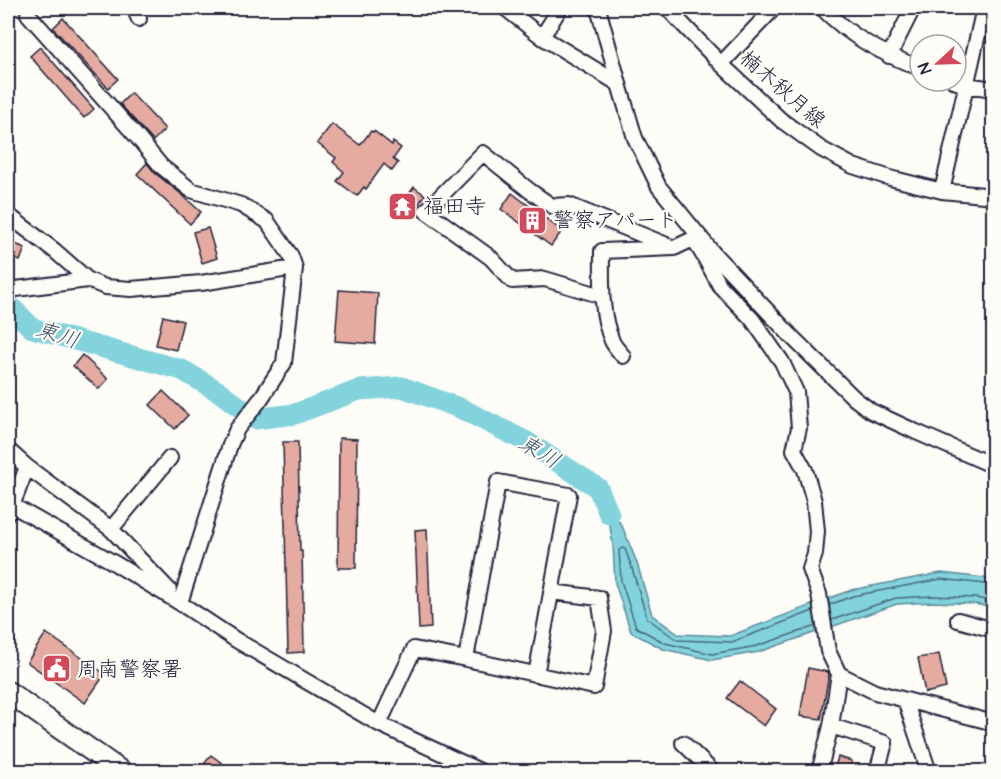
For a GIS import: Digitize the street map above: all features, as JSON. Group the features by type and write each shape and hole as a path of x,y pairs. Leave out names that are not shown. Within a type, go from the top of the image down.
{"highway":[{"path":"8,692 122,771"}],"street":[{"path":"505,8 542,38 619,84"},
{"path":"542,38 560,8"},
{"path":"598,8 635,138 659,187 697,239 854,398 872,411 914,432 993,466"},
{"name":"楠木秋月線","path":"667,8 721,64 781,120 821,149 853,166 890,178 942,191 993,196"},
{"path":"721,64 774,8"},
{"path":"822,8 854,36 889,56 908,63"},
{"path":"889,56 913,8"},
{"path":"968,58 984,8"},
{"path":"28,14 161,166 191,190 241,205 267,221 291,255 295,268 284,363 261,400 237,429 230,445 180,603"},
{"path":"968,84 993,89"},
{"path":"942,191 958,93"},
{"path":"602,296 545,279 512,281 491,258 426,211 483,153 552,206 569,205 674,248"},
{"path":"8,215 88,280 105,287 130,289 201,283 295,268"},
{"path":"623,356 613,343 605,322 602,296 602,251 674,248 697,239"},
{"path":"697,239 720,286 752,319 782,362 796,392 799,428 795,450 805,470 814,501 817,531 815,554 810,569 819,594 828,651 839,674 831,726 819,771"},
{"path":"8,290 88,280"},
{"path":"8,450 27,467 111,529 180,603"},
{"path":"111,529 170,458"},
{"path":"27,467 9,507 111,561 236,640 379,724 482,771"},
{"path":"466,659 498,482 569,495 536,675"},
{"path":"379,724 414,649 594,687 604,631 599,598 551,592"},
{"path":"958,620 993,630"},
{"path":"839,674 875,692 993,723"},
{"path":"904,700 929,771"},
{"path":"831,726 885,742 876,771"},
{"path":"683,743 713,771"}],"water":[{"path":"598,488 623,528 637,563 652,615 678,634 730,636 851,590 941,573 993,579 993,608 975,604 934,602 897,604 759,652 712,660 663,649 631,632 615,583 609,520"}],"building":[{"path":"63,18 118,79 108,88 53,28"},
{"path":"40,47 94,109 84,118 30,56"},
{"path":"131,93 165,129 153,141 120,104"},
{"path":"332,124 360,145 371,131 392,145 393,142 401,148 393,159 398,163 392,171 384,164 366,189 364,187 357,196 337,181 344,172 333,162 336,158 317,143"},
{"path":"147,163 155,173 201,212 190,224 137,174"},
{"path":"414,187 425,195 418,205 407,197"},
{"name":"警察アパート","path":"512,193 562,231 551,246 501,209"},
{"path":"401,197 411,202 404,215 394,210"},
{"path":"208,228 217,258 202,263 193,232"},
{"path":"8,241 25,248 20,261 8,256"},
{"path":"339,290 378,293 375,344 335,341"},
{"path":"163,316 183,321 176,350 156,345"},
{"path":"82,355 108,379 99,389 73,366"},
{"path":"163,391 188,415 175,429 150,405"},
{"path":"339,438 357,439 356,568 338,568"},
{"path":"283,442 298,442 300,551 302,551 304,652 288,653"},
{"path":"427,529 431,628 419,629 415,530"},
{"path":"46,633 105,674 85,703 27,662"},
{"path":"939,654 946,688 925,693 918,658"},
{"path":"808,668 829,674 821,719 800,716"},
{"path":"740,681 776,709 764,726 727,698"},
{"path":"211,755 233,771 199,771"},
{"path":"838,757 852,761 849,771 834,771"}],"waterway":[{"name":"東川","path":"8,304 32,328 182,370 221,393 255,419 295,414 359,390 402,387 462,409 527,442 598,488 609,514"}],"place":[{"name":"福田寺","path":"402,206"},
{"name":"警察アパート","path":"532,220"},
{"name":"周南警察署","path":"56,669"}]}
